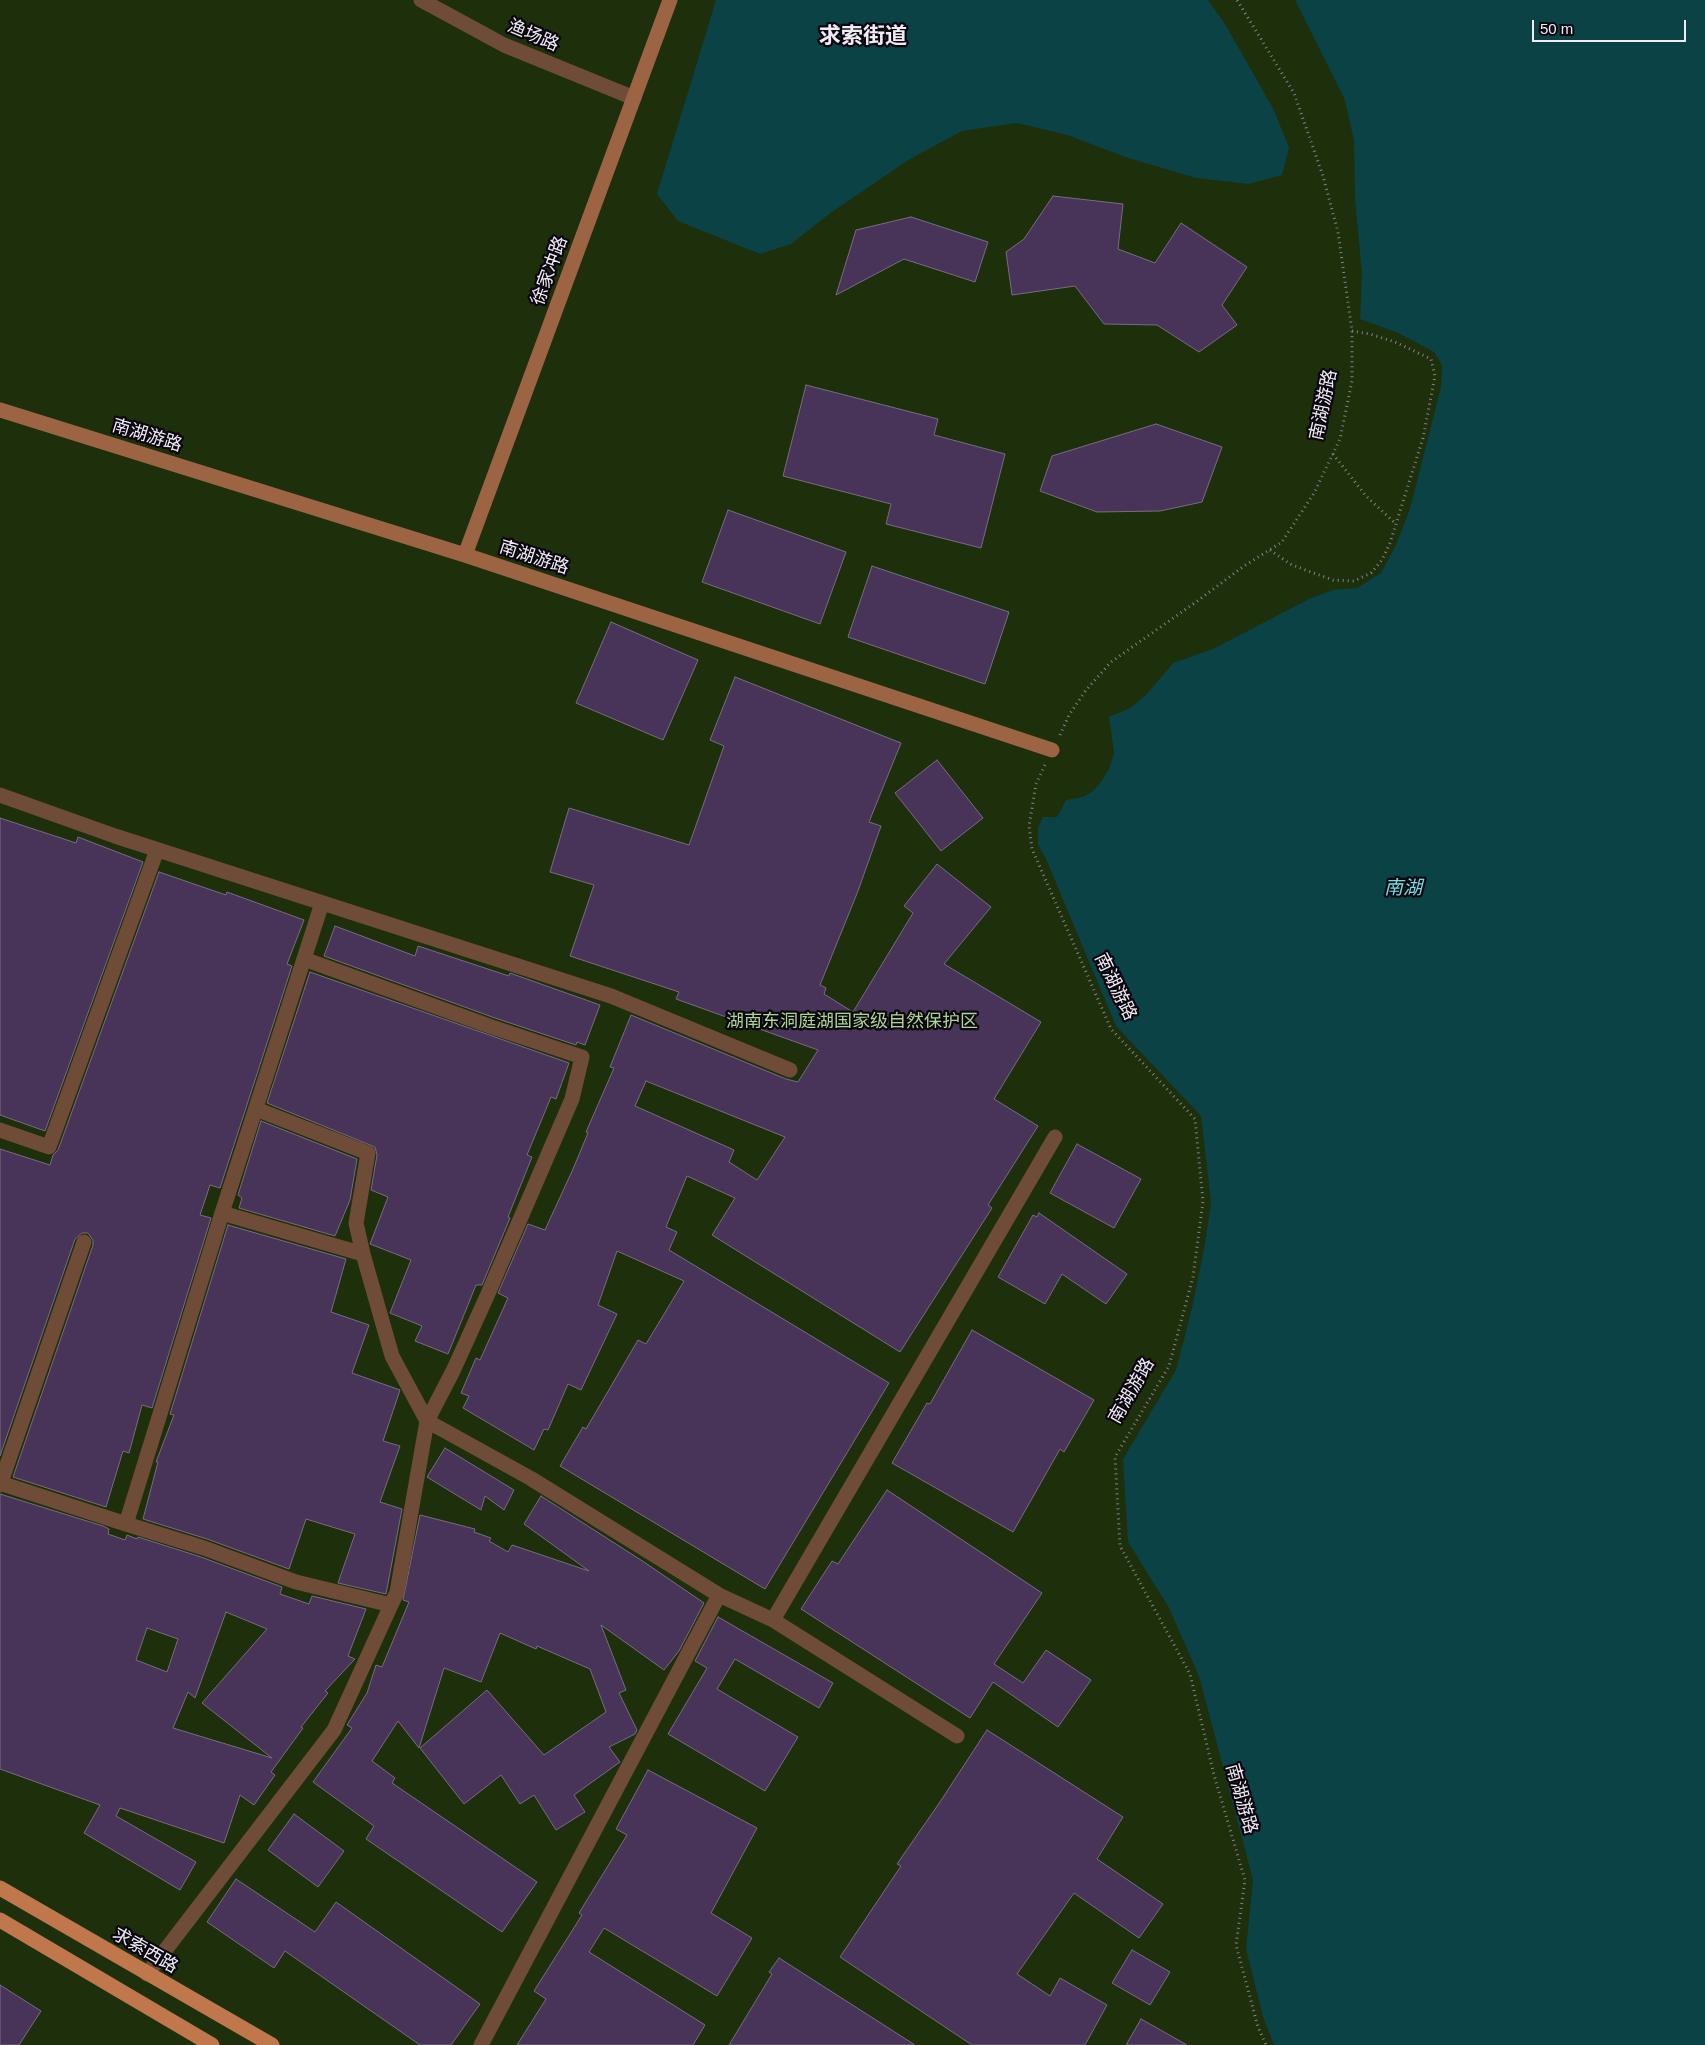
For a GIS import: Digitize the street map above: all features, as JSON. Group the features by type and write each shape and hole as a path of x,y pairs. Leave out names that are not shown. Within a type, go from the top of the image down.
{"main road":[{"name":"求索西路","path":"0,1888 272,2045"},
{"path":"0,1920 212,2045"}],"street":[{"name":"渔场路","path":"421,0 504,45 634,98"},
{"name":"徐家冲路","path":"465,555 670,0"},
{"name":"南湖游路","path":"0,410 465,555 1052,750"},
{"path":"0,795 157,850 611,996 790,1070"},
{"path":"0,1130 49,1147 157,850"},
{"path":"126,1524 222,1213 322,903"},
{"path":"148,1974 334,1730 397,1592 427,1421 487,1296 572,1099 582,1057 492,1027 304,959"},
{"path":"256,1109 368,1153 356,1223 392,1356 427,1421 530,1478 719,1595 773,1620 957,1736"},
{"path":"773,1620 1055,1137"},
{"path":"222,1213 363,1254"},
{"path":"84,1242 0,1484 204,1548 296,1582 391,1605"},
{"path":"481,2045 719,1595"}],"path":[{"name":"南湖游路","path":"1237,0 1298,102 1323,176 1338,232 1352,331 1352,381 1340,439 1314,493 1282,542 1244,566 1111,662 1086,690 1069,715 1036,784 1029,826 1032,849 1111,1029 1195,1120 1203,1201 1193,1276 1169,1366 1115,1457 1120,1546 1190,1674 1214,1775 1245,1880 1236,1945 1258,2027 1266,2045"},
{"path":"1270,550 1290,564 1308,572 1333,580 1354,581 1370,573 1382,560 1396,524 1423,438 1435,376 1431,359 1395,342 1370,334 1352,331"},
{"path":"1333,454 1366,496 1396,524"}],"green space":[{"name":"湖南东洞庭湖国家级自然保护区","path":"0,0 1705,0 1705,2045 0,2045"}],"water":[{"path":"716,0 1208,0 1225,24 1274,110 1289,148 1282,175 1249,184 1196,178 1128,158 1067,135 1017,123 962,131 910,159 829,214 791,244 760,254 678,221 657,194"},
{"name":"南湖","path":"1295,0 1705,0 1705,2045 1274,2045 1263,2017 1246,1949 1253,1880 1199,1676 1168,1606 1128,1542 1123,1459 1176,1370 1192,1308 1205,1244 1211,1202 1201,1116 1116,1026 1046,859 1038,845 1038,828 1043,817 1057,817 1066,800 1083,797 1093,791 1101,782 1109,769 1114,753 1109,717 1130,708 1147,694 1173,663 1213,649 1309,599 1333,590 1357,588 1381,573 1395,547 1410,509 1441,387 1442,365 1434,352 1398,333 1360,319 1362,274 1355,199 1354,141 1345,100"}],"building":[{"path":"1053,196 1123,204 1118,249 1155,263 1181,223 1247,267 1222,305 1237,325 1199,352 1157,325 1104,324 1075,286 1012,295 1006,252 1024,239"},
{"path":"911,217 988,242 975,282 904,259 836,295 856,230"},
{"path":"806,385 938,419 934,435 1005,454 981,548 886,524 891,504 783,476"},
{"path":"1156,424 1222,447 1202,502 1160,511 1097,512 1040,491 1052,456"},
{"path":"728,510 846,552 820,624 702,582"},
{"path":"872,566 1009,612 985,684 848,637"},
{"path":"611,622 698,660 663,740 576,703"},
{"path":"735,677 901,743 869,822 881,826 858,891 820,985 826,988 824,994 853,1012 913,913 904,906 937,864 991,907 944,964 1041,1022 994,1099 1038,1126 988,1205 992,1208 900,1352 712,1235 735,1198 687,1176 666,1227 677,1232 669,1250 889,1383 765,1589 560,1466 583,1427 586,1429 638,1340 646,1344 684,1281 617,1251 598,1305 617,1314 581,1390 568,1384 548,1430 544,1429 534,1450 463,1408 469,1396 461,1393 476,1358 480,1360 508,1298 498,1293 528,1224 545,1230 573,1169 588,1133 586,1132 614,1068 610,1067 631,1015 786,1079 798,1082 818,1050 676,999 679,992 570,956 594,885 550,872 569,808 689,845 724,746 710,740","holes":["646,1081 785,1137 757,1180 729,1162 734,1150 635,1106"]},
{"path":"937,760 983,818 941,851 895,793"},
{"path":"0,818 76,843 78,837 143,862 45,1131 0,1115"},
{"path":"159,872 226,895 227,892 304,920 287,964 292,966 220,1188 210,1185 200,1215 211,1218 152,1408 142,1405 129,1453 123,1451 106,1507 13,1477 93,1245 93,1240 88,1233 82,1233 75,1239 0,1456 0,1149 50,1165 53,1155 58,1150"},
{"path":"335,926 415,956 418,946 509,976 510,973 600,1005 585,1045 577,1042 576,1045 495,1018 324,956"},
{"path":"310,972 569,1063 556,1099 551,1097 527,1155 532,1157 508,1217 510,1218 482,1285 476,1285 448,1354 415,1341 422,1326 390,1313 411,1260 370,1244 388,1197 371,1190 377,1155 375,1147 267,1103"},
{"path":"261,1121 357,1159 350,1200 335,1236 239,1208 242,1198 238,1195"},
{"path":"1077,1144 1141,1179 1114,1228 1050,1193"},
{"path":"1039,1213 1127,1274 1106,1304 1062,1274 1045,1304 998,1277 1033,1215 1037,1217"},
{"path":"228,1225 346,1259 331,1312 369,1325 352,1373 400,1390 383,1441 400,1446 380,1502 402,1509 386,1594 338,1583 355,1534 306,1519 289,1569 207,1539 143,1519 158,1462 156,1462 174,1415 170,1414"},
{"path":"972,1330 1094,1400 1064,1452 1060,1449 1013,1532 892,1463 927,1403 930,1404"},
{"path":"445,1448 514,1490 504,1510 485,1496 481,1510 427,1477"},
{"path":"887,1490 1042,1593 994,1664 1023,1683 1046,1650 1091,1680 1058,1727 993,1682 970,1718 801,1609 832,1561 838,1564"},
{"path":"0,1494 103,1526 109,1529 108,1534 125,1540 127,1535 137,1539 138,1537 201,1557 282,1587 280,1594 309,1604 312,1596 366,1609 348,1656 355,1659 325,1691 328,1693 301,1727 303,1728 271,1772 275,1775 254,1805 240,1795 224,1843 120,1808 116,1816 196,1862 180,1890 84,1833 100,1805 0,1769","holes":["226,1612 267,1629 202,1703 272,1758 173,1728 188,1692 195,1698","147,1628 178,1639 167,1672 136,1660"]},
{"path":"541,1496 704,1603 679,1651 664,1670 601,1625 626,1690 619,1693 637,1730 635,1734 609,1747 620,1762 574,1795 585,1812 556,1830 534,1795 520,1804 501,1775 464,1804 420,1748 487,1690 544,1755 606,1712 590,1669 537,1646 536,1649 500,1633 481,1682 444,1668 419,1748 398,1721 372,1761 395,1778 392,1783 537,1882 502,1932 366,1839 374,1826 313,1782 352,1728 347,1725 367,1693 376,1665 382,1667 409,1602 403,1600 420,1515 475,1529 474,1532 491,1538 489,1541 508,1552 512,1545 589,1571 524,1524"},
{"path":"718,1617 833,1683 819,1708 735,1659 717,1689 798,1737 765,1791 668,1734 707,1668 695,1661"},
{"path":"987,1730 1123,1817 1097,1859 1163,1904 1139,1938 1074,1893 1017,1974 1050,1996 1060,1978 1107,2005 1085,2045 972,2045 840,1957 901,1866 897,1864"},
{"path":"648,1770 757,1828 711,1913 752,1938 717,1996 604,1928 589,1952 705,2025 693,2045 517,2045 546,1999 534,1991 582,1915 579,1913 627,1835 616,1829"},
{"path":"294,1814 344,1851 318,1887 268,1850"},
{"path":"236,1879 315,1932 336,1902 480,2004 451,2045 420,2045 285,1951 274,1968 207,1922"},
{"path":"1132,1950 1170,1972 1150,2005 1112,1983"},
{"path":"779,1958 915,2045 729,2045 772,1974 769,1972"},
{"path":"0,1985 41,2011 19,2045 0,2045"},
{"path":"1141,2019 1187,2045 1126,2045"}],"district":[{"name":"求索街道","path":"863,37"}]}
